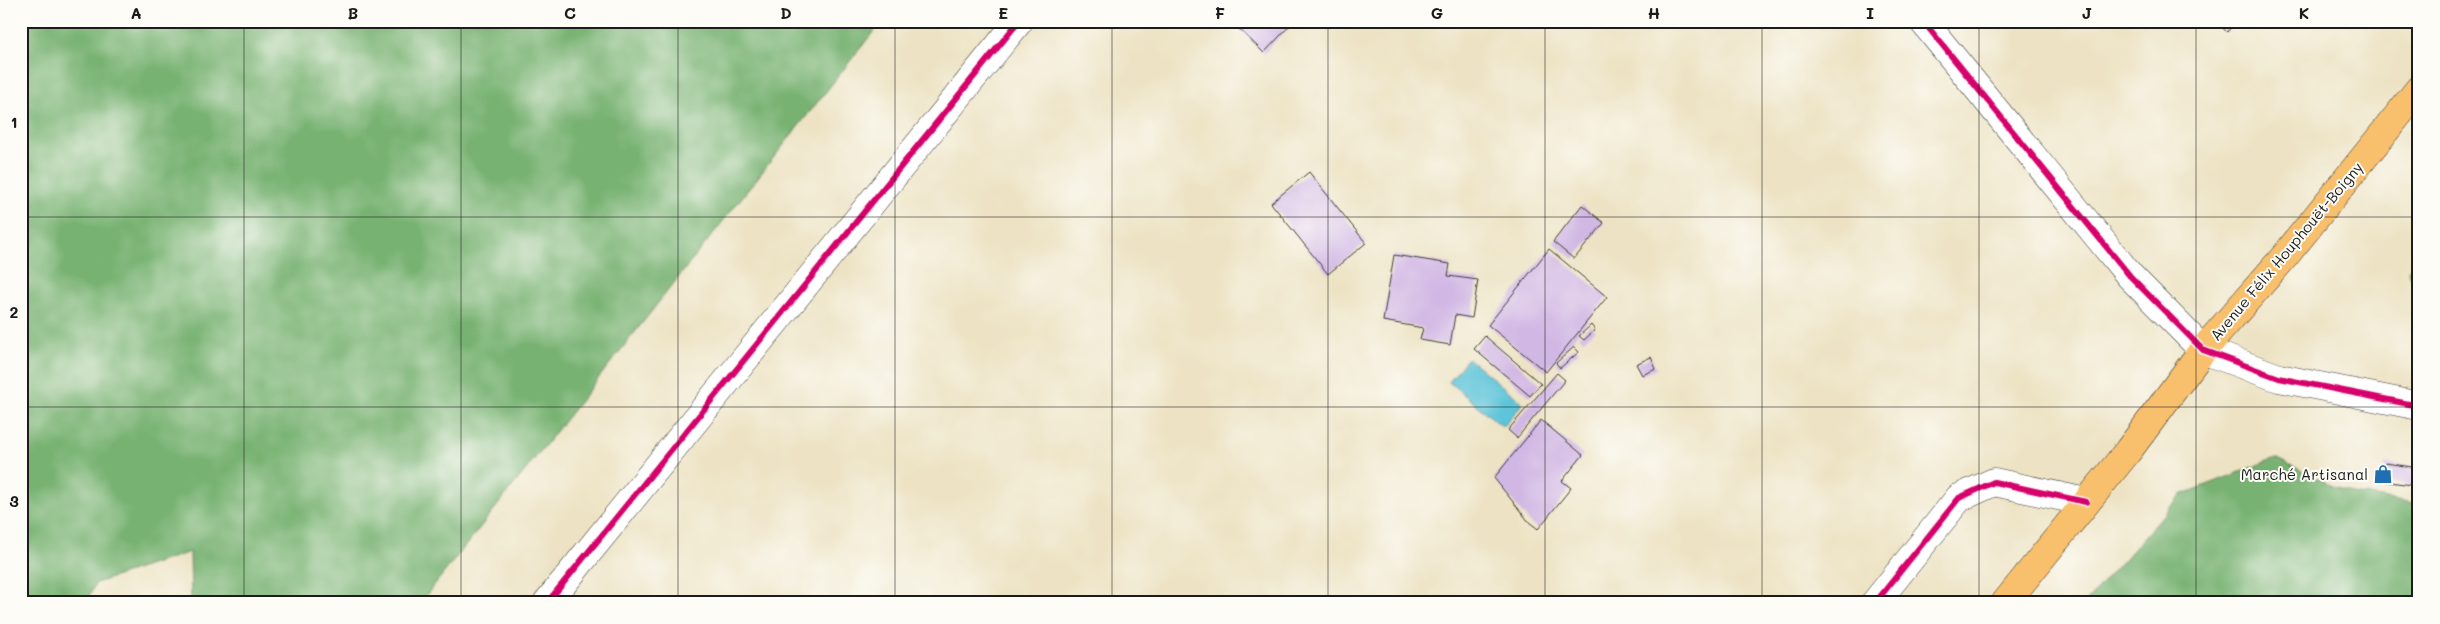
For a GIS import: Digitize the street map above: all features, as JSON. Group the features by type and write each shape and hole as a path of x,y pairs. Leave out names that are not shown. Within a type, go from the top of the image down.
{"highway":[{"name":"Avenue Félix Houphouët-Boigny","path":"2005,603 2128,451 2203,350 2285,256 2419,89"}],"street":[{"path":"547,603 1019,21"},
{"path":"1923,21 2130,276 2203,350 2279,378 2419,406"},
{"path":"1874,603 1959,498 1994,482 2086,502"}],"green space":[{"path":"21,21 882,21 420,603 191,603 190,552 96,583 85,603 21,603"},
{"path":"2419,239 2419,302 2409,272"},
{"path":"2276,458 2343,491 2419,505 2419,603 2085,603 2181,495"}],"water":[{"path":"1468,358 1523,403 1503,427 1449,382"}],"building":[{"path":"1231,21 1294,21 1264,53"},
{"path":"2215,21 2236,21 2227,32"},
{"path":"2254,21 2264,21 2260,26"},
{"path":"1309,172 1366,243 1328,274 1271,203"},
{"path":"1582,205 1604,223 1574,259 1553,242"},
{"path":"1549,249 1607,297 1546,372 1488,325"},
{"path":"1394,255 1450,264 1448,276 1478,280 1472,318 1455,315 1450,345 1420,340 1423,328 1383,321"},
{"path":"1591,325 1595,330 1584,340 1579,336"},
{"path":"1485,336 1541,384 1530,396 1474,349"},
{"path":"1574,347 1579,352 1560,368 1556,363"},
{"path":"1651,357 1656,369 1642,375 1636,364"},
{"path":"1557,373 1565,380 1517,438 1508,430"},
{"path":"1541,420 1583,455 1562,481 1571,488 1538,529 1529,522 1494,478"},
{"path":"2385,463 2419,468 2419,486 2382,481"}],"cycle path":[{"path":"547,603 1019,21"},
{"path":"1923,21 2130,276 2203,350 2279,378 2419,406"},
{"path":"1875,603 1959,498 1994,482 2086,502"}],"place":[{"name":"Marché Artisanal","path":"2383,474"}]}
